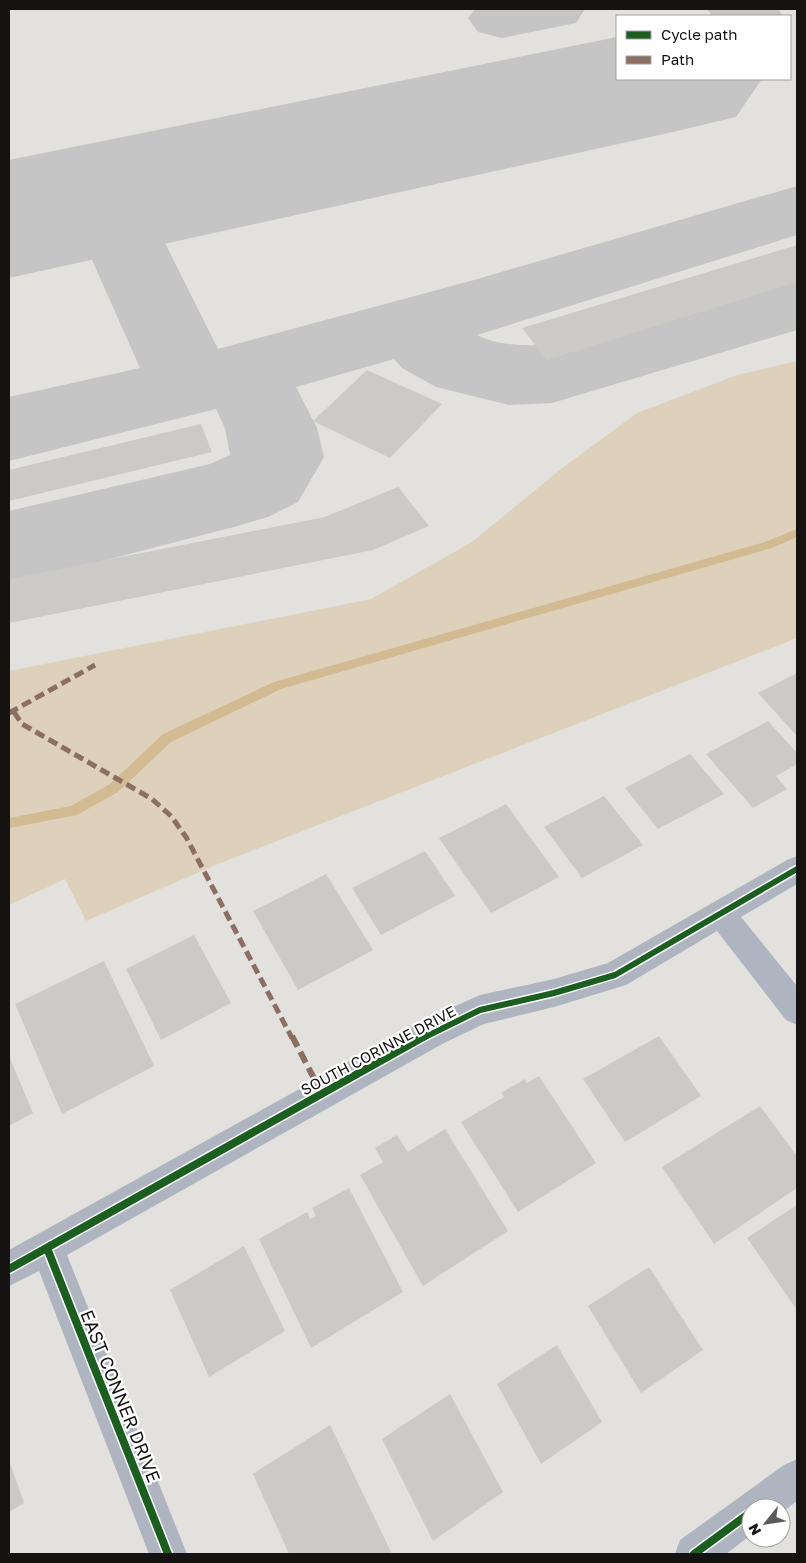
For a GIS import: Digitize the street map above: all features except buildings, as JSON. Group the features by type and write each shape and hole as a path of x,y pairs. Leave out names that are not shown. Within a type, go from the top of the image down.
{"street":[{"name":"SOUTH CORINNE DRIVE","path":"9,1269 433,1032 480,1010 554,993 615,975 797,869"},
{"path":"720,913 797,1010"},
{"name":"EAST CONNER DRIVE","path":"47,1248 168,1554"},
{"path":"770,1498 797,1478"},
{"path":"694,1554 741,1519"}],"shaded area":[{"path":"797,361 797,638 218,864 86,921 65,879 9,905 9,671 371,599 472,542 561,469 637,413 737,375"}],"waterway":[{"path":"9,823 73,811 114,788 167,738 278,685 768,545 797,533"}],"taxiway":[{"path":"502,18 552,9"},
{"path":"740,9 748,15"},
{"path":"104,199 192,385"},
{"path":"410,325 602,270 797,210"},
{"path":"410,325 433,348 467,366 509,375 552,374 797,302"},
{"path":"9,429 208,381 410,325"},
{"path":"9,548 234,493 265,478 277,457 271,428 244,372"}],"runway":[{"path":"9,219 668,80"}],"marked path":[{"path":"9,713 95,665"},
{"path":"14,712 22,724 152,799 171,816 186,837 322,1094"}],"cycle path":[{"path":"9,1269 433,1032 480,1010 554,993 615,975 797,869"},
{"path":"47,1248 168,1554"},
{"path":"694,1554 741,1519"}]}
